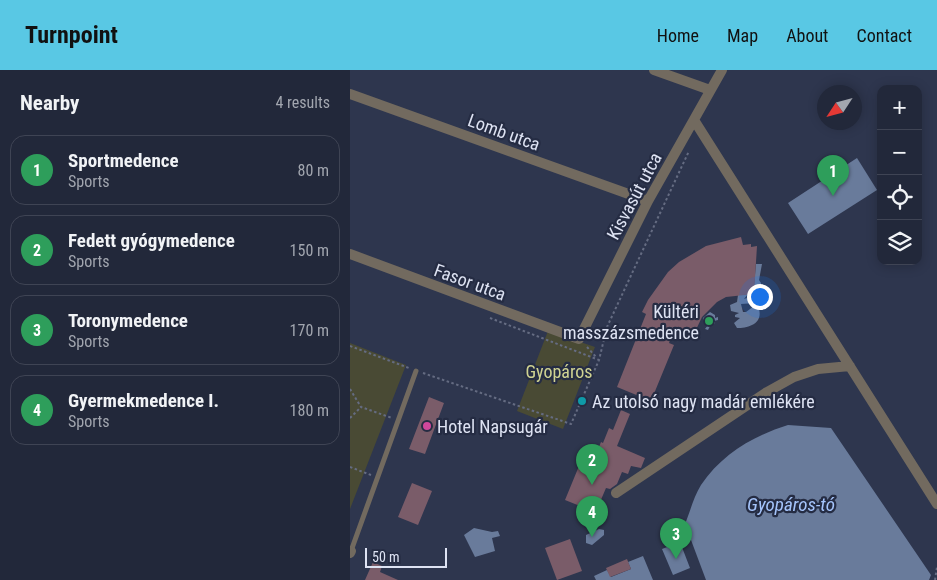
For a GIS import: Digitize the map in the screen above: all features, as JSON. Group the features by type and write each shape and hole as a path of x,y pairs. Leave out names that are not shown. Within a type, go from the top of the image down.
{"street":[{"path":"654,70 710,90"},
{"name":"Kisvasút utca","path":"579,339 648,200 722,70"},
{"name":"Lomb utca","path":"350,94 648,200"},
{"path":"694,120 937,504"},
{"name":"Fasor utca","path":"350,254 579,339"},
{"path":"616,493 766,392 794,377 818,369 850,366"}],"lane":[{"path":"350,552 379,478 416,371"}],"path":[{"path":"350,346 416,371 571,424 599,360 607,327 691,148"},
{"path":"579,339 599,360"},
{"path":"350,389 361,407 399,421"},
{"path":"350,418 361,407"},
{"path":"350,467 379,478"},
{"path":"935,580 937,567"}],"green space":[{"name":"Gyopáros","path":"548,331 595,347 563,429 517,411"},
{"path":"350,343 406,365 350,509"}],"water":[{"path":"857,158 877,190 808,234 788,203"},
{"path":"756,264 762,264 759,280 761,290 755,299 761,297 760,300 756,303 741,304 743,312 754,306 759,309 759,318 757,322 750,326 737,328 734,323 740,318 735,317 735,315 739,313 731,311 730,305 737,302 738,295 748,294 744,299 753,296"},
{"name":"Kültéri masszázsmedence","path":"710,312 715,315 715,318 718,317 718,320 714,321 715,323 708,330 705,329 708,325 704,323 703,318"},
{"name":"Gyopáros-tó","path":"788,425 831,428 931,575 929,580 706,580 685,524 701,485 719,464 739,448 775,429"},
{"path":"474,528 492,532 498,531 500,536 492,538 495,551 475,557 464,535"},
{"path":"599,529 604,530 604,535 592,545 586,543 586,535"},
{"path":"680,542 690,568 673,575 662,549"},
{"path":"643,556 653,580 596,580 594,576 607,570 611,577 631,569 628,562"}],"building":[{"path":"741,237 743,245 751,244 751,247 757,246 754,294 726,297 717,302 702,317 694,334 675,327 669,343 674,345 651,401 617,387 646,314 642,312 648,300 668,272 679,262 706,246"},
{"name":"Hotel Napsugár","path":"429,397 444,403 425,454 409,449"},
{"path":"621,410 630,414 617,446 645,458 641,468 631,466 628,474 622,472 617,484 610,489 606,488 600,502 594,500 590,510 565,500 579,466 589,471 601,442 603,443 609,428 613,430"},
{"path":"412,483 432,491 418,525 398,517"},
{"path":"570,539 582,571 557,580 545,548"},
{"path":"627,559 631,569 610,577 606,568"},
{"path":"373,562 382,566 380,572 398,580 365,580"}],"place":[{"name":"Sportmedence","path":"833,196"},
{"name":"Kültéri masszázsmedence","path":"709,321"},
{"name":"Az utolsó nagy madár emlékére","path":"582,401"},
{"name":"Hotel Napsugár","path":"427,426"},
{"name":"Fedett gyógymedence","path":"592,485"},
{"name":"Gyermekmedence I.","path":"592,537"},
{"name":"Toronymedence","path":"676,559"}]}
